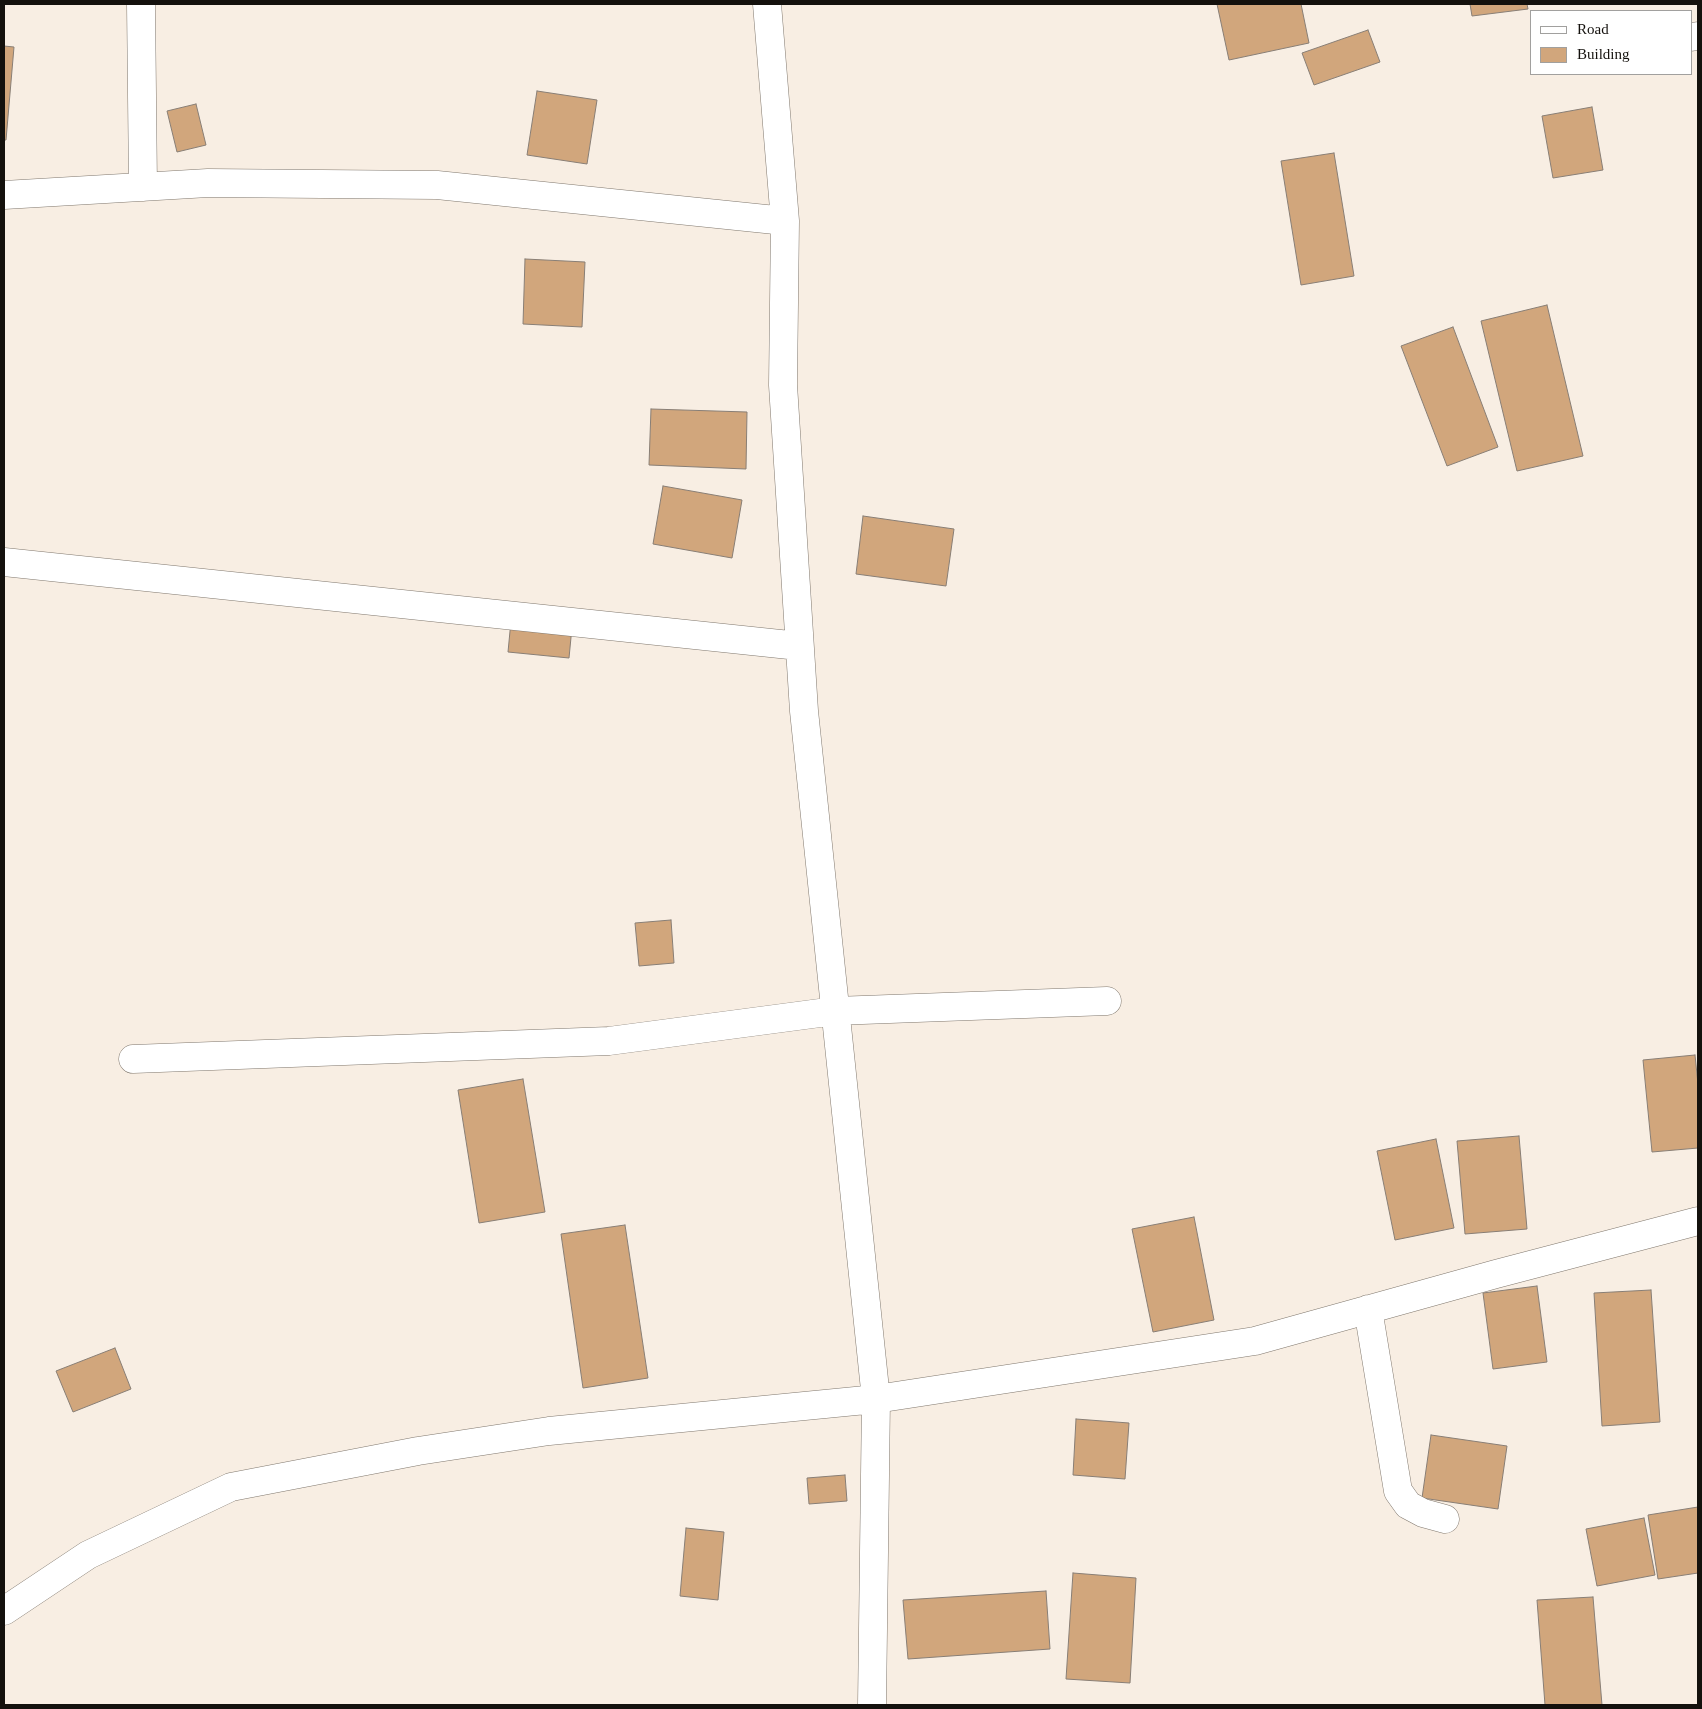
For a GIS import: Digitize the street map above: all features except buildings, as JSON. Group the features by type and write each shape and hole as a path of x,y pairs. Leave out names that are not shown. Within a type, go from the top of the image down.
{"street":[{"path":"141,4 143,187"},
{"path":"767,4 785,221 783,385 804,711 876,1399 872,1705"},
{"path":"4,195 208,183 437,184 785,221"},
{"path":"4,562 799,646"},
{"path":"133,1059 609,1041 835,1011 1107,1000"},
{"path":"4,1611 88,1555 231,1487 418,1450 548,1431 876,1399 1255,1341 1698,1221"},
{"path":"1368,1309 1398,1491 1408,1505 1423,1513 1445,1519"}]}
